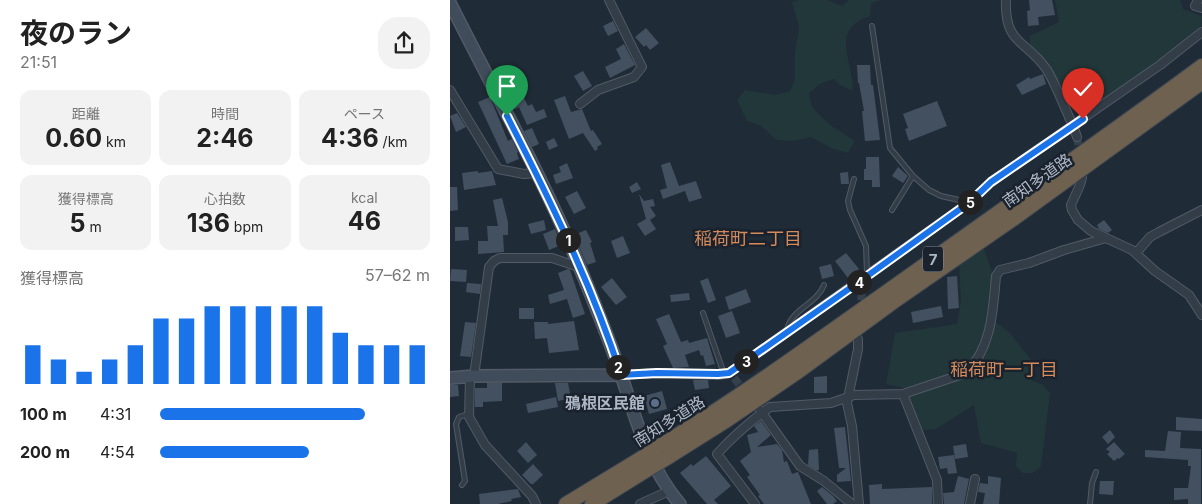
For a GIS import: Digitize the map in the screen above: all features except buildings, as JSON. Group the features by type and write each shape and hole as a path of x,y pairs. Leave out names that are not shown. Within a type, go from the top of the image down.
{"highway":[{"name":"南知多道路","path":"663,452 718,410 788,363 1202,66"},
{"name":"南知多道路","path":"566,504 727,420 1013,219 1202,82"},
{"name":"南知多道路","path":"592,504 642,465"}],"street":[{"path":"580,104 598,90 634,77 642,67 609,0"},
{"path":"1006,0 1006,13 1011,32 1046,68 1077,137"},
{"path":"450,3 536,173 579,266 647,448 659,475 680,504"},
{"path":"450,378 472,376 729,375 970,202 991,182 1160,65 1202,32"},
{"path":"450,90 498,169 524,174 536,173"},
{"path":"1082,178 1072,201 1072,210 1084,226 1136,253 1155,271 1189,295 1202,315"},
{"path":"1136,253 1150,237 1202,210"},
{"path":"755,504 717,454 760,410 770,407 831,403 854,395 903,394 966,373 982,351 990,328 996,276 1000,270 1029,263 1064,250 1106,238"},
{"path":"536,504 532,496 485,445 468,414 489,267 500,258 537,257 561,260 579,266"},
{"path":"858,339 858,349 847,403 852,426 859,504"},
{"path":"903,394 937,480 938,504"},
{"path":"760,410 800,466 824,481 852,504"},
{"path":"970,504 975,479"},
{"path":"640,504 669,491"}],"lane":[{"path":"872,26 890,148 912,176 929,190 941,196 970,202"},
{"path":"892,210 912,176"},
{"path":"854,178 848,201 866,246 866,277"},
{"path":"786,333 793,316 821,294 824,285"},
{"path":"703,313 729,375"},
{"path":"462,485 465,481 456,424 459,417 468,414"},
{"path":"1090,504 1092,483 1096,472"}],"green space":[{"path":"799,0 827,0 842,6 849,0 882,0 871,3 870,16 857,22 850,29 847,38 846,47 853,91 840,85 834,79 820,84 809,93 812,107 830,125 855,141 848,153 833,149 811,137 793,141 777,140 761,126 747,121 737,100 745,90 775,95 790,91 795,80 795,53 799,27 792,2"},
{"path":"1055,0 1180,0 1183,9 1202,16 1201,26 1145,71 1080,113 1071,109 1056,76 1030,45 1030,36 1059,22"},
{"path":"984,249 992,272 989,322 997,323 1010,333 1031,360 1031,380 1043,385 1050,393 1041,466 1033,473 1023,473 1016,466 1017,453 981,443 974,405 936,429 921,430 904,388 886,384 895,333 957,324 961,301 959,265"}],"tunnel":[{"path":"1077,137 1080,157"},
{"path":"860,312 863,279"},
{"path":"734,378 747,394"}],"place":[{"name":"鴉根区民館","path":"655,403"}],"district":[{"name":"稲荷町二丁目","path":"748,238"},
{"name":"稲荷町一丁目","path":"1004,369"}],"route":[{"path":"507,116 561,225 621,375 729,373 970,202 991,182 1083,119"}]}
